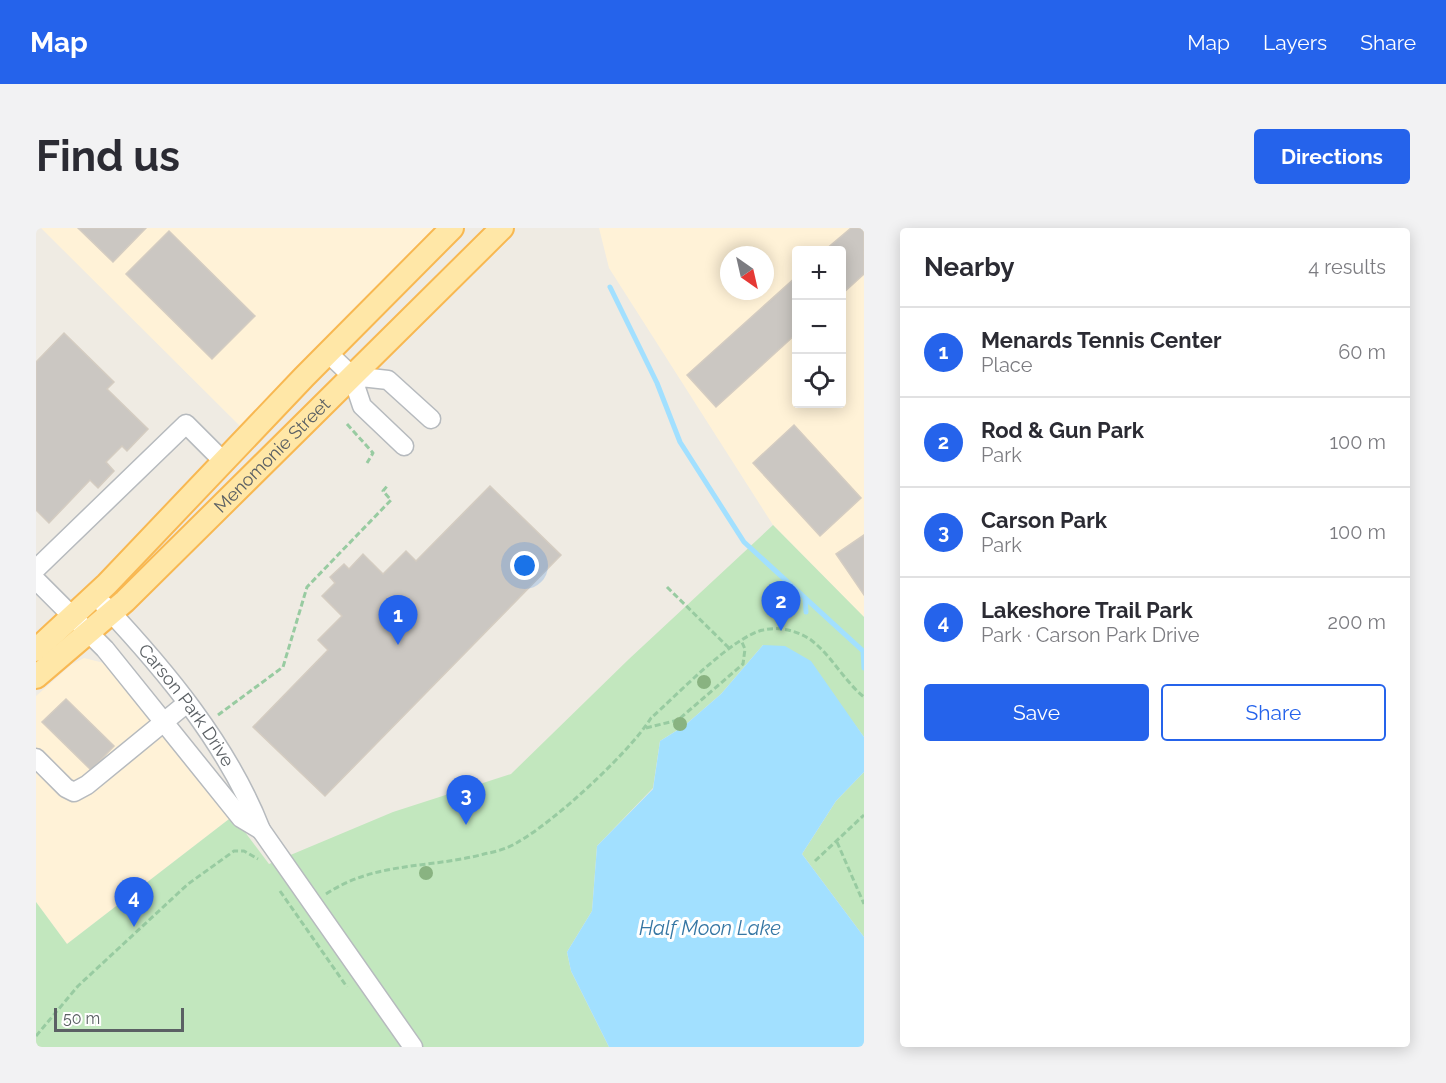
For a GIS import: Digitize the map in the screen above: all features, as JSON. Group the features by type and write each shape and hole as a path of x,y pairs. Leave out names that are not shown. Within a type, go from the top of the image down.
{"main road":[{"name":"Menomonie Street","path":"36,650 95,595 328,352 452,228"},
{"name":"Menomonie Street","path":"36,677 111,613 226,503 502,228"}],"street":[{"path":"328,352 352,376 362,406 404,446"},
{"path":"352,376 388,380 431,418"},
{"path":"36,569 186,424 223,461"},
{"name":"Carson Park Drive","path":"36,580 73,615 164,720 241,818 261,830"},
{"name":"Carson Park Drive","path":"95,595 187,703 222,754 253,808 261,830 413,1047"},
{"path":"36,758 66,788 74,792 87,785 187,703"}],"path":[{"path":"347,424 371,448 373,453 367,463"},
{"path":"218,715 283,667 307,587 391,500 383,491 388,485"},
{"path":"667,587 730,649"},
{"path":"322,897 346,881 375,871 483,855 517,843 546,823 644,728 651,718 730,649 741,640 761,630 777,628 809,639 824,651 864,698"},
{"path":"644,728 678,720 743,664 745,649 741,640"},
{"path":"816,861 864,815"},
{"path":"837,842 864,904"},
{"path":"36,1036 78,986 188,884 229,852 244,851 257,858"}],"shaded area":[{"path":"41,228 452,228 249,435"},
{"path":"599,228 864,228 864,617 773,525 609,268"},
{"path":"84,658 104,663 233,816 67,944 36,902 36,696 72,664"}],"green space":[{"path":"773,525 864,617 864,737 853,722 763,645 721,694 684,726 660,741 653,788 597,846 592,911 567,952 571,971 609,1047 36,1047 36,902 67,944 233,816 269,864 393,812 511,774 629,659"},
{"path":"864,772 864,937 802,854 836,801"}],"water":[{"name":"Half Moon Lake","path":"763,645 785,646 811,661 864,737 864,772 836,801 802,854 864,937 864,1047 609,1047 571,971 567,952 592,911 597,846 653,789 660,741 684,726 721,694"}],"building":[{"path":"78,228 146,228 113,262"},
{"path":"851,228 864,228 864,274 846,290 846,246 830,246"},
{"path":"169,231 255,316 212,359 126,274"},
{"path":"792,281 792,338 716,407 687,375 770,300 774,300 774,297"},
{"path":"64,333 114,382 107,389 148,429 127,451 122,446 106,462 114,471 98,488 90,480 49,523 36,510 36,362"},
{"path":"794,425 861,498 820,536 753,463"},
{"path":"490,486 561,555 325,796 253,727 328,650 318,640 342,616 322,596 335,583 330,577 344,564 349,569 363,554 383,574 406,551 416,561"},
{"path":"864,535 864,595 836,554"},
{"path":"66,699 114,746 91,770 42,722"}],"waterway":[{"path":"610,287 657,383 680,442 744,542 863,651 864,668"},
{"path":"805,599 806,612"}],"place":[{"name":"Rod & Gun Park","path":"781,631"},
{"name":"Menards Tennis Center","path":"398,645"},
{"name":"Carson Park","path":"466,825"},
{"name":"Lakeshore Trail Park","path":"134,927"}]}
